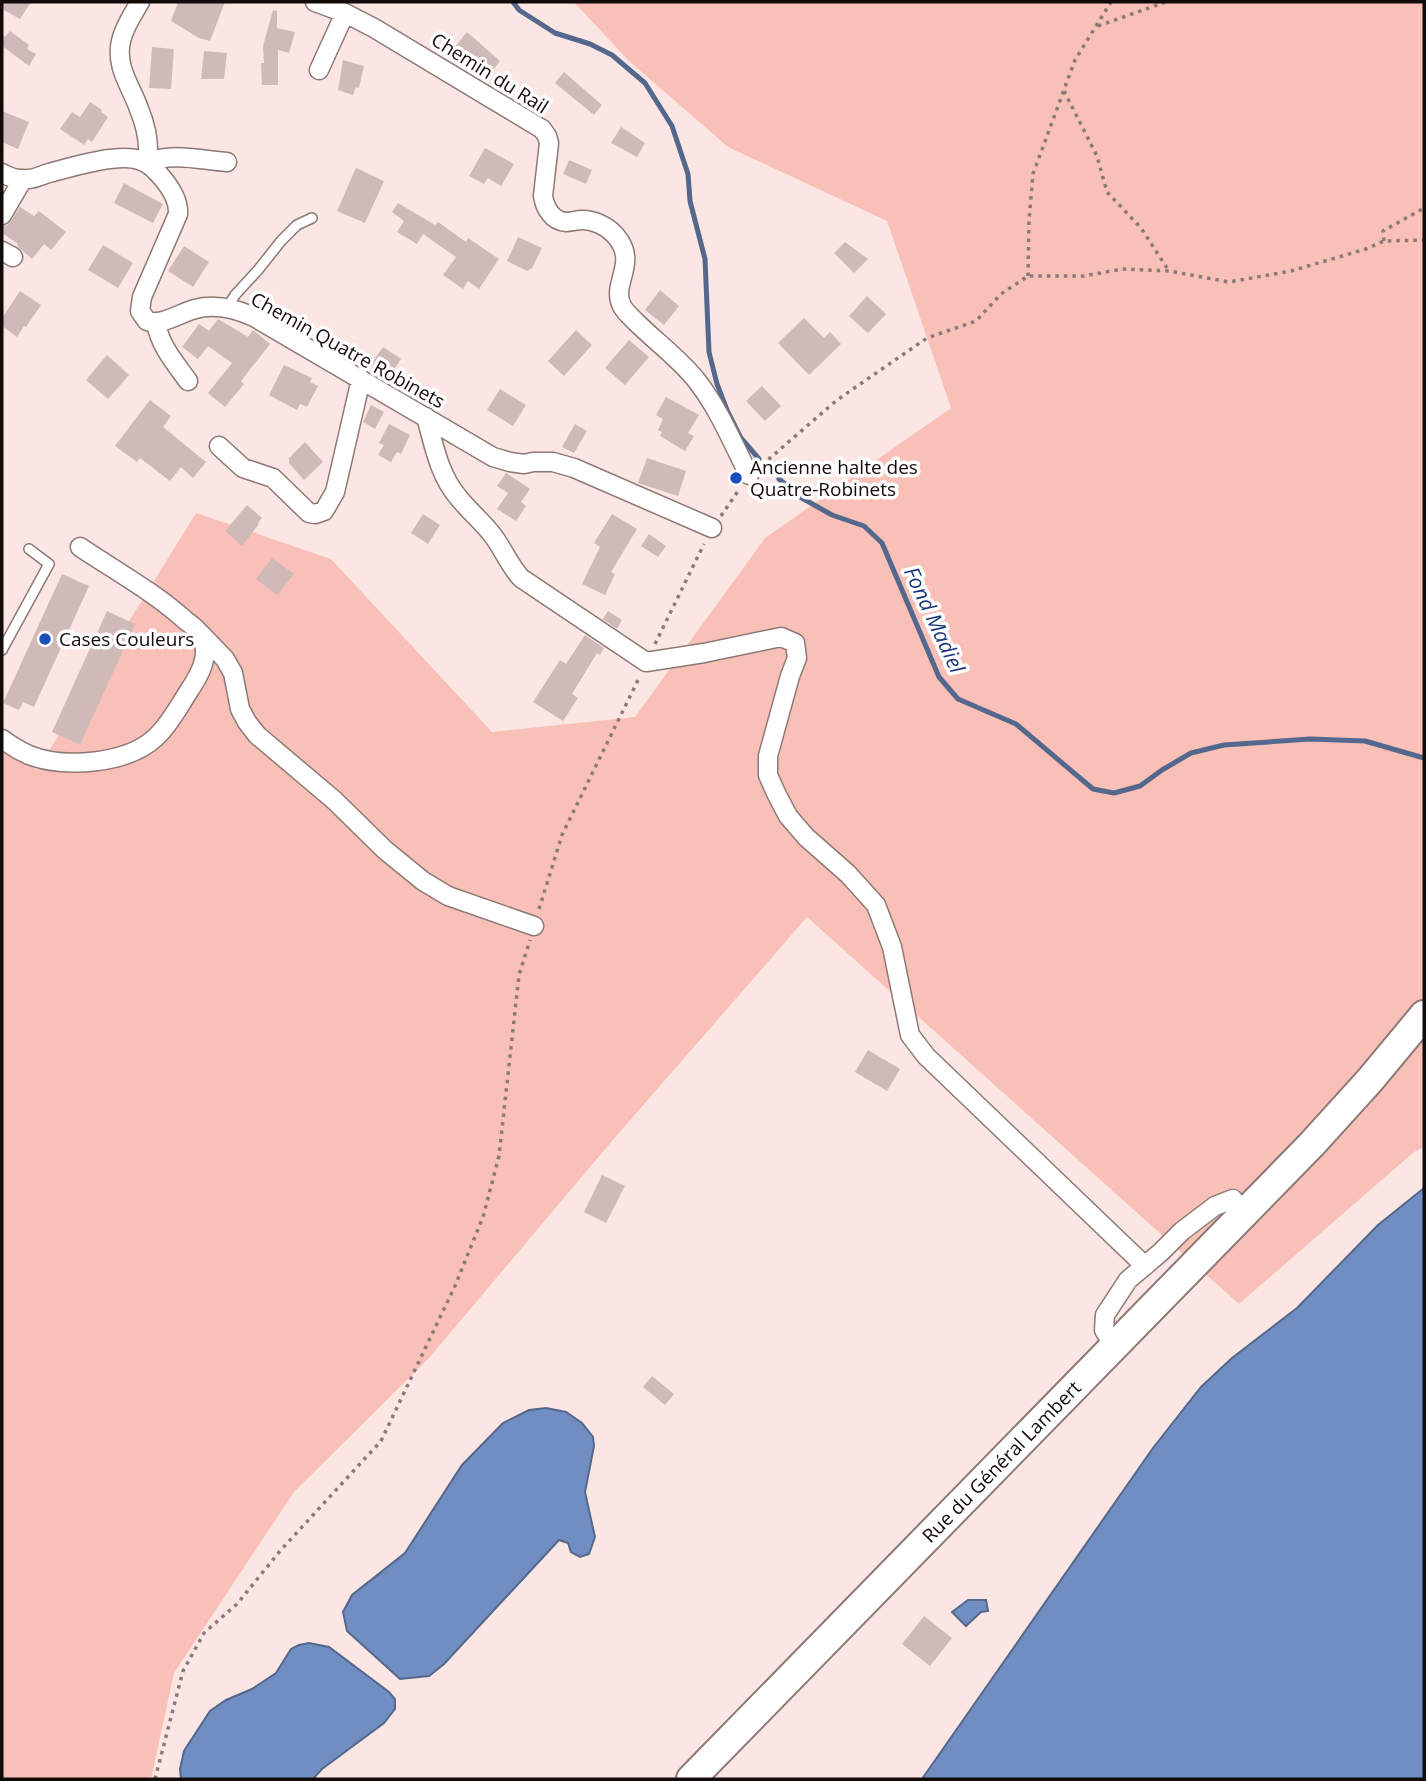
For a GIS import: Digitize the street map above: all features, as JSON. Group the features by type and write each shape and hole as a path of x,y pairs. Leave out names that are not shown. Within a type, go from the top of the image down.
{"main road":[{"name":"Rue du Général Lambert","path":"691,1779 1312,1144 1424,1015"}],"street":[{"path":"140,2 124,28 119,59 139,109 148,143 147,163"},
{"name":"Chemin du Rail","path":"315,2 374,27 542,129 549,144 543,196 549,213 564,222 593,221 614,233 622,245 626,259 620,285 622,306 698,382 749,475"},
{"path":"319,70 345,13"},
{"path":"147,163 170,157 227,162"},
{"path":"2,173 28,179 79,165 131,158 154,168 169,186 178,206 178,214 142,297 140,311 144,319 156,323 164,347 188,381"},
{"path":"2,215 23,179"},
{"name":"Chemin Quatre Robinets","path":"156,323 196,308 227,308 242,312 493,457 524,464 553,462 574,468 712,528"},
{"path":"219,446 243,468 273,478 309,513 324,511 335,492 361,379"},
{"path":"426,418 446,480 456,496 494,537 520,578 646,662 781,637 795,643 797,658 768,757 768,775 788,816 876,905 892,947 910,1035 926,1056 1145,1266"},
{"path":"80,547 175,611 200,633 225,659 233,673 240,709 257,735 423,881 448,896 534,926"},
{"path":"2,739 29,755 75,764 101,761 140,748 155,739 166,726 197,680 205,661 205,647 200,633"},
{"path":"1114,1346 1104,1330 1105,1315 1128,1280 1182,1231 1215,1206 1233,1199 1244,1214"}],"lane":[{"path":"227,308 235,295 296,225 312,218"},
{"path":"2,650 50,564 29,549"}],"path":[{"path":"1028,276 1033,174 1075,60 1111,2"},
{"path":"1096,26 1166,2"},
{"path":"1064,91 1097,156 1107,192 1141,228 1169,271"},
{"path":"1384,241 1383,231 1424,208"},
{"path":"155,1779 183,1671 204,1633 237,1604 281,1551 381,1441 455,1286 483,1217 499,1156 519,975 562,835 712,528 749,475 779,452 836,400 927,338 976,321 1001,294 1028,276 1084,276 1122,269 1169,271 1229,282 1291,271 1384,241 1424,240"}],"shaded area":[{"path":"574,2 1424,2 1424,1147 1414,1152 1239,1304 807,917 612,1141 429,1358 294,1492 174,1673 151,1779 2,1779 2,748 37,770 196,513 331,559 492,732 635,717 765,538 951,408 887,221 728,147 629,61"}],"water":[{"path":"1424,1188 1424,1779 922,1779 1153,1448 1201,1387 1232,1358 1297,1308 1378,1225"},
{"path":"546,1408 566,1412 582,1423 593,1437 594,1446 585,1492 595,1537 589,1554 580,1557 571,1552 568,1543 559,1540 444,1664 429,1676 400,1679 347,1631 343,1612 352,1595 405,1553 462,1465 503,1423 529,1410"},
{"path":"968,1600 986,1600 988,1611 981,1612 966,1626 952,1612"},
{"path":"309,1643 329,1647 389,1692 395,1699 395,1709 384,1723 322,1769 313,1779 181,1779 184,1751 210,1711 276,1673 291,1649"}],"building":[{"path":"2,2 31,2 20,19 2,9"},
{"path":"178,2 225,2 210,41 199,38 171,21"},
{"path":"273,10 277,11 277,28 295,32 289,53 278,50 278,85 262,85 263,46"},
{"path":"10,31 29,45 27,49 36,54 29,66 2,46 2,35 5,37"},
{"path":"467,32 500,61 489,75 471,61 465,69 448,56"},
{"path":"152,47 174,49 171,89 149,88"},
{"path":"204,51 227,53 224,79 201,79"},
{"path":"343,60 364,66 359,88 356,87 353,95 338,90"},
{"path":"564,72 602,105 594,115 555,83"},
{"path":"90,102 108,117 92,142 88,139 84,145 60,129 72,112 80,117"},
{"path":"2,111 29,122 18,149 2,142"},
{"path":"621,127 645,143 637,157 611,143"},
{"path":"485,148 514,164 501,186 488,178 484,184 469,176"},
{"path":"569,160 592,170 586,184 563,174"},
{"path":"356,168 384,181 365,223 337,211"},
{"path":"124,183 163,204 153,223 114,203"},
{"path":"398,203 435,225 438,222 466,242 468,238 499,259 479,289 468,281 463,289 443,275 456,257 423,234 417,244 397,232 404,221 392,212"},
{"path":"20,207 34,216 39,211 66,232 51,250 44,244 32,259 18,244 2,233 2,226 11,221"},
{"path":"518,237 542,248 532,268 527,271 507,261"},
{"path":"845,242 868,259 854,273 834,253"},
{"path":"103,245 133,263 118,288 88,270"},
{"path":"184,246 209,262 193,287 168,271"},
{"path":"660,290 679,306 664,325 645,310"},
{"path":"20,291 41,305 17,337 2,326 2,318"},
{"path":"867,296 886,314 868,333 849,316"},
{"path":"804,318 824,338 830,332 841,344 809,375 778,343"},
{"path":"218,319 248,337 253,330 270,344 225,407 208,393 232,363 208,346 198,359 182,347 199,324 209,331"},
{"path":"576,330 592,345 564,376 548,361"},
{"path":"629,340 649,357 625,385 605,368"},
{"path":"383,347 401,359 387,380 369,367"},
{"path":"107,355 129,375 108,399 86,380"},
{"path":"284,365 312,378 310,382 318,386 307,407 300,404 297,410 269,395"},
{"path":"762,386 781,406 765,421 746,401"},
{"path":"500,389 526,405 513,426 487,410"},
{"path":"666,397 699,415 688,433 694,436 685,451 660,436 662,432 658,430 663,419 656,415"},
{"path":"150,400 171,416 163,427 206,462 193,478 181,467 170,481 140,458 137,462 115,446"},
{"path":"371,405 384,412 375,429 363,422"},
{"path":"389,424 410,435 401,454 397,452 391,462 378,455 384,445 379,443"},
{"path":"575,424 587,431 574,453 562,447"},
{"path":"305,442 323,462 304,480 289,463 289,458"},
{"path":"647,458 686,471 678,496 638,483"},
{"path":"506,473 530,489 521,502 526,506 516,521 497,509 508,493 497,486"},
{"path":"247,505 262,518 242,546 225,531"},
{"path":"423,514 440,525 428,544 411,533"},
{"path":"612,514 637,529 611,572 615,574 605,595 582,584 600,547 594,543"},
{"path":"649,534 666,546 658,557 641,546"},
{"path":"272,558 294,574 277,595 256,579"},
{"path":"62,574 89,586 34,707 23,702 19,710 3,703"},
{"path":"107,611 135,624 80,745 52,732"},
{"path":"608,611 622,620 617,629 603,619"},
{"path":"585,635 604,648 600,655 597,653 572,694 578,698 563,721 533,702 560,660 566,664"},
{"path":"868,1050 900,1069 887,1091 855,1072"},
{"path":"602,1175 625,1186 606,1223 584,1212"},
{"path":"652,1376 674,1394 665,1405 643,1387"},
{"path":"924,1616 952,1638 930,1666 902,1644"}],"waterway":[{"name":"Fond Madiel","path":"513,2 519,10 555,33 590,44 612,55 645,83 672,126 688,174 690,201 705,259 709,352 717,384 741,438 759,459"},
{"name":"Fond Madiel","path":"779,479 800,497 832,515 864,526 882,543 939,677 958,699 1016,724 1093,789 1114,793 1140,786 1191,753 1224,745 1310,739 1365,741 1424,758"}],"place":[{"name":"Ancienne halte des Quatre-Robinets","path":"736,478"},
{"name":"Cases Couleurs","path":"45,639"}]}
